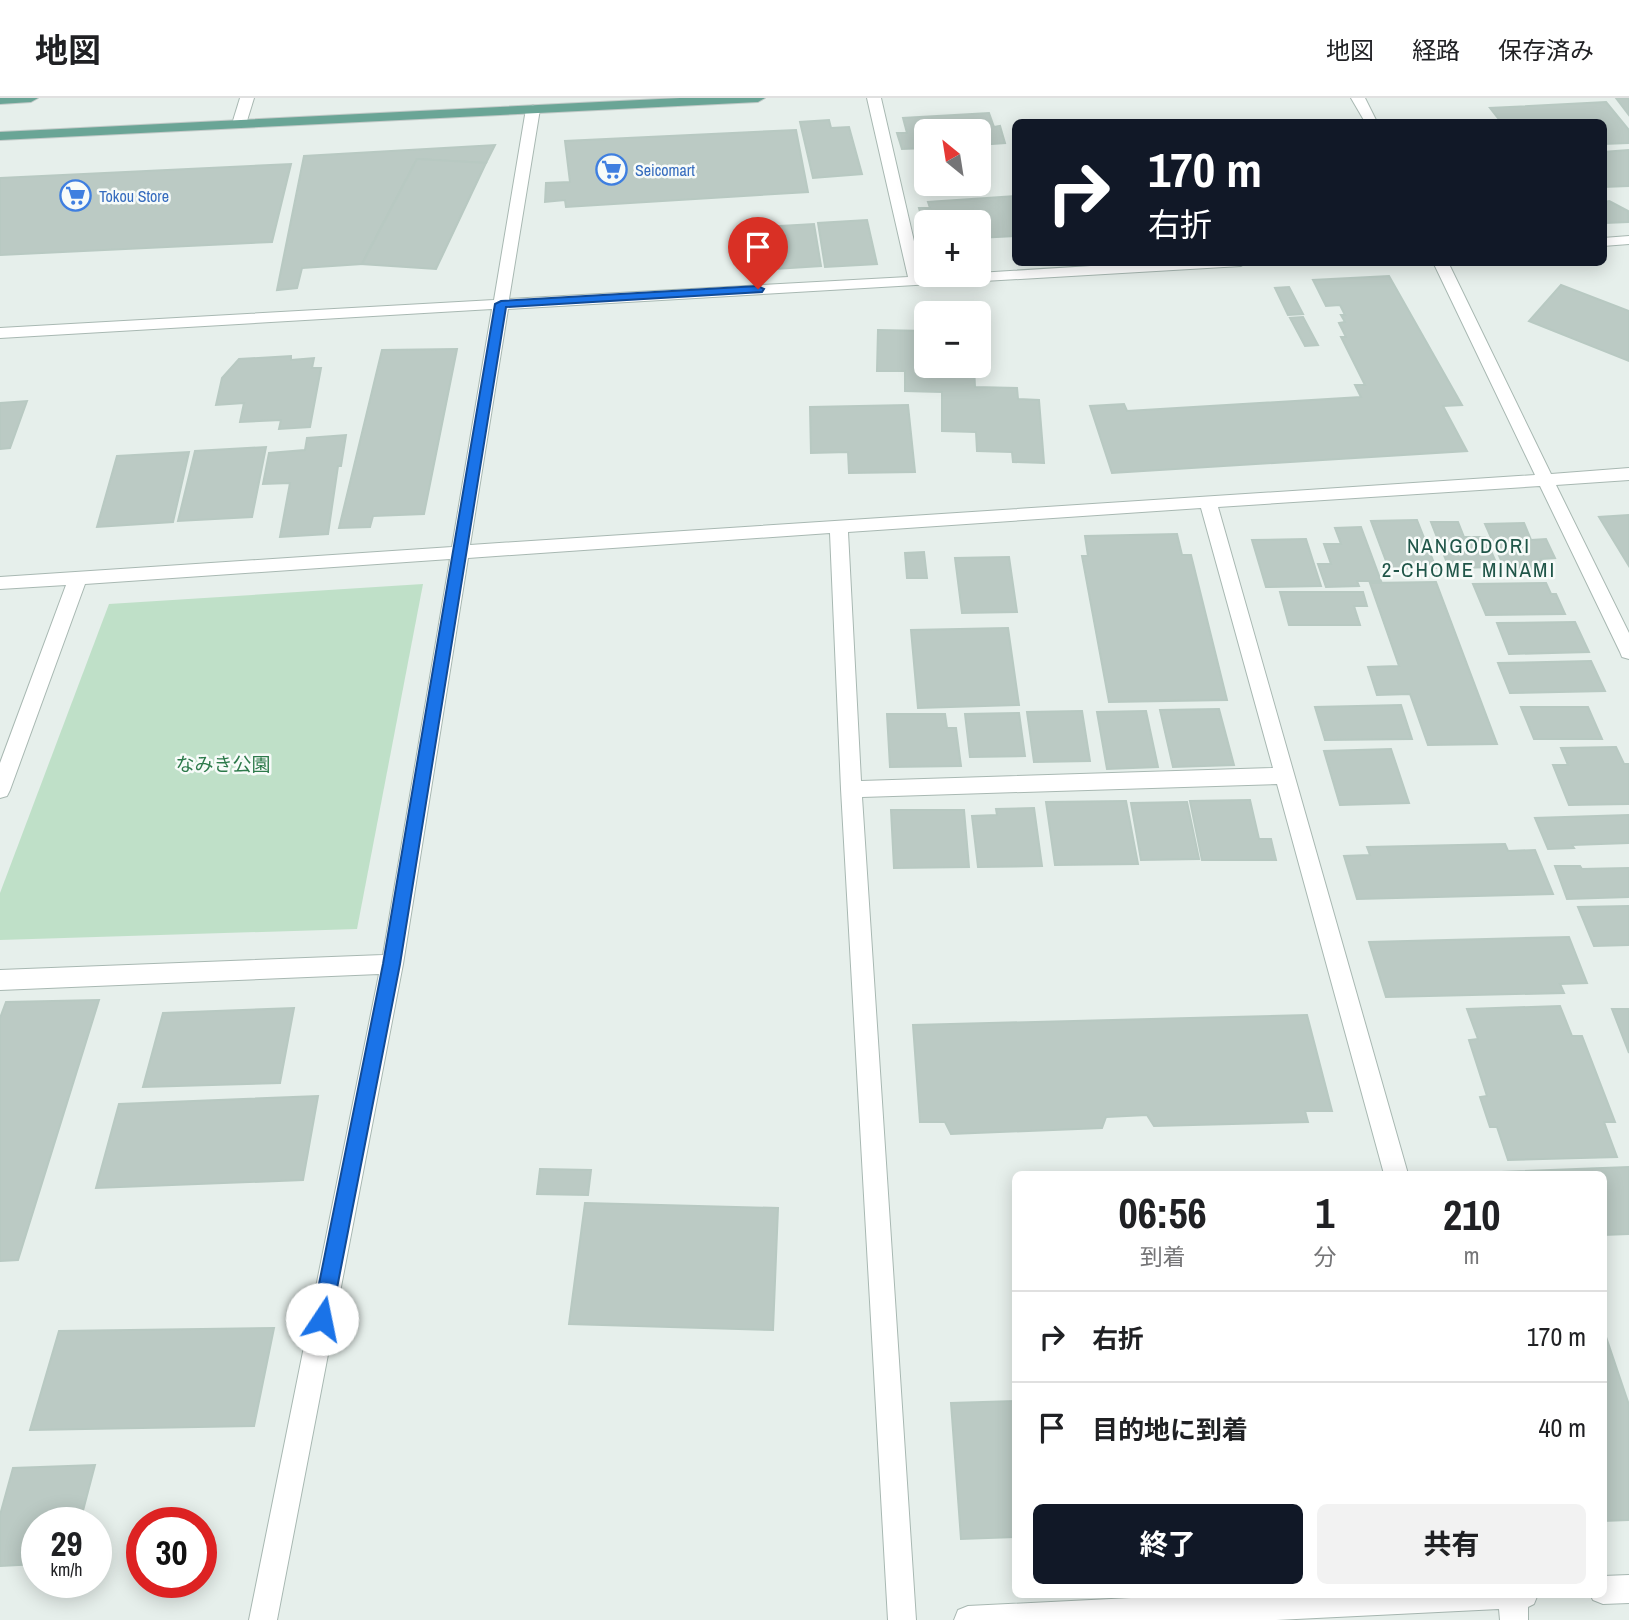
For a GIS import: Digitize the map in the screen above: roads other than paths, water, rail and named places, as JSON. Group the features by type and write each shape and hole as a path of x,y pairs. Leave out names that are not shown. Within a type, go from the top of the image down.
{"main road":[{"path":"0,100 31,98"},
{"path":"0,136 758,98"}],"street":[{"path":"239,124 247,98"},
{"path":"874,98 914,271"},
{"path":"1358,98 1369,119"},
{"path":"263,1620 391,964 533,109"},
{"path":"1607,242 1629,240"},
{"path":"991,276 1169,266"},
{"path":"1442,266 1629,652"},
{"path":"0,333 914,280"},
{"path":"0,583 1629,474"},
{"path":"1208,502 1395,1171"},
{"path":"839,527 851,789 902,1620"},
{"path":"0,790 78,578"},
{"path":"851,789 1286,776"},
{"path":"0,980 391,964"},
{"path":"1607,1590 1629,1588"},
{"path":"968,1620 1448,1598"},
{"path":"1513,1598 1514,1620"}],"place":[{"name":"Seicomart","path":"612,170"},
{"name":"Tokou Store","path":"76,196"}],"district":[{"name":"NANGODORI 2-CHOME MINAMI","path":"1469,558"}],"park label":[{"name":"なみき公園","path":"223,764"}]}
